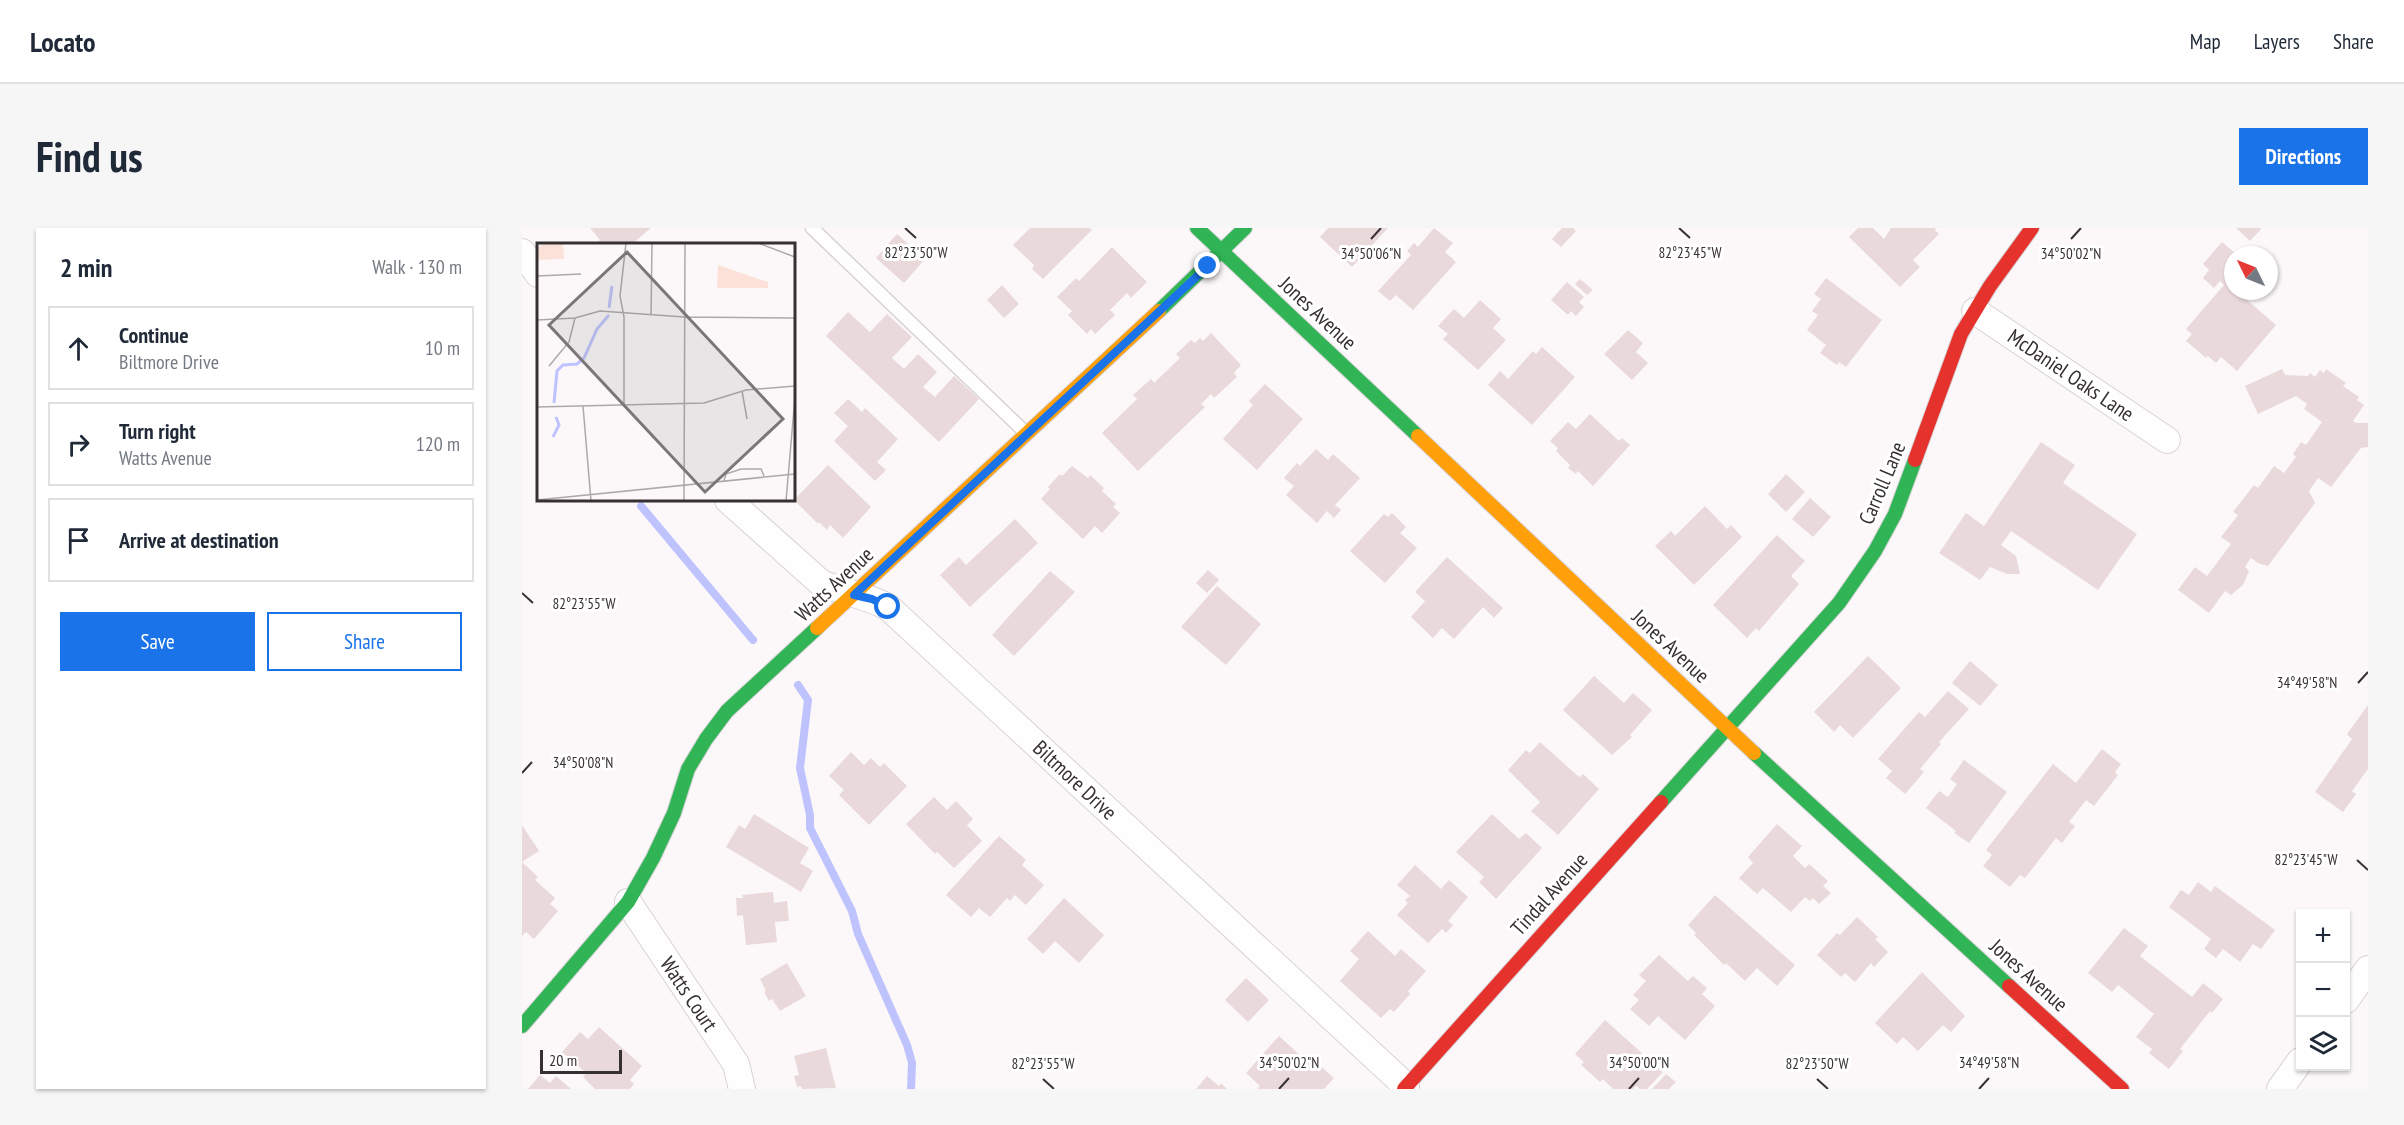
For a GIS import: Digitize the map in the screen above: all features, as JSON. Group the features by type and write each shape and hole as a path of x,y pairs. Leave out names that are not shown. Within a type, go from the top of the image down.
{"street":[{"name":"Jones Avenue","path":"1197,228 1726,727 2122,1089"},
{"name":"Watts Avenue","path":"522,1026 628,902 653,858 674,813 688,769 706,739 727,711 1027,434 1245,228"},
{"name":"Carroll Lane","path":"1726,727 1839,603 1875,551 1895,514 1961,334 2032,228"},
{"path":"522,252 537,272"},
{"name":"McDaniel Oaks Lane","path":"1975,310 2167,440"},
{"name":"Biltmore Drive","path":"729,501 820,583 872,599 888,607 1405,1088"},
{"name":"Tindal Avenue","path":"1405,1088 1726,727"},
{"name":"Watts Court","path":"628,902 736,1064 742,1089"},
{"path":"2350,994 2368,969"},
{"path":"2280,1089 2296,1068"}],"lane":[{"path":"812,228 1027,434"}],"building":[{"path":"590,228 651,228 633,243 596,243 600,240"},
{"path":"1030,228 1090,228 1092,230 1043,279 1032,269 1034,265 1013,245"},
{"path":"1328,228 1388,228 1352,267 1320,237"},
{"path":"1434,228 1453,243 1445,252 1456,262 1413,310 1396,295 1390,301 1378,291 1411,255 1407,251 1414,243 1418,247"},
{"path":"1562,228 1573,228 1576,231 1561,247 1552,239"},
{"path":"1858,228 1873,228 1884,239 1891,228 1936,228 1939,234 1913,260 1920,267 1900,287 1849,237"},
{"path":"2236,228 2262,228 2250,241"},
{"path":"897,234 925,259 904,283 876,258"},
{"path":"2222,242 2227,246 2224,246 2224,285 2220,281 2214,288 2203,278 2209,270 2203,264"},
{"path":"1112,247 1147,282 1131,298 1127,293 1110,310 1115,315 1095,334 1091,329 1087,334 1068,315 1072,311 1057,297 1076,278 1079,281"},
{"path":"1826,278 1882,320 1846,367 1839,362 1837,365 1820,353 1826,345 1807,330 1818,315 1812,311 1821,299 1814,294"},
{"path":"1580,279 1593,290 1587,295 1575,284"},
{"path":"1567,282 1584,297 1579,302 1584,307 1576,316 1571,311 1568,315 1551,300"},
{"path":"1002,285 1019,304 1004,318 987,300"},
{"path":"2224,285 2224,300 2247,300 2276,325 2237,371 2221,357 2216,363 2208,356 2206,358 2186,341 2192,334 2186,329"},
{"path":"1480,300 1501,319 1493,328 1506,340 1478,370 1443,339 1448,334 1438,326 1454,309 1464,318"},
{"path":"848,312 870,332 887,314 912,337 892,358 904,369 918,354 937,372 923,387 935,397 954,376 979,399 939,442 826,336"},
{"path":"1628,330 1643,343 1636,352 1648,363 1632,380 1604,354"},
{"path":"1211,333 1241,365 1234,373 1237,377 1214,398 1211,394 1201,404 1205,407 1138,471 1102,433 1137,399 1133,395 1151,379 1154,383 1180,358 1176,354 1191,340 1195,343 1200,338 1203,341"},
{"path":"1542,347 1575,377 1532,425 1488,385 1500,371 1508,379 1533,351 1536,354"},
{"path":"2282,369 2285,375 2308,376 2310,373 2315,377 2320,370 2324,373 2326,369 2346,383 2343,386 2359,397 2357,400 2364,405 2353,421 2368,423 2368,447 2361,448 2331,487 2318,478 2309,491 2315,503 2268,566 2251,558 2245,567 2249,571 2243,585 2231,595 2225,591 2209,613 2178,590 2195,567 2207,576 2231,544 2221,537 2238,515 2233,512 2254,485 2258,488 2274,466 2284,473 2296,457 2293,454 2301,442 2306,445 2322,422 2304,409 2307,404 2296,396 2258,414 2245,386"},
{"path":"1265,384 1303,419 1257,470 1223,439 1253,405 1249,401"},
{"path":"848,399 862,412 865,408 898,439 877,462 886,470 875,481 834,441 848,426 834,413"},
{"path":"1590,414 1619,441 1622,438 1630,445 1593,486 1578,471 1576,474 1568,468 1570,465 1550,441 1568,422 1576,429"},
{"path":"2041,442 2075,465 2063,483 2137,534 2098,590 2011,531 2001,545 2016,556 2020,574 2007,574 1990,567 1980,580 1939,553 1966,513 1984,526"},
{"path":"1316,449 1328,460 1333,454 1360,478 1335,505 1341,510 1334,518 1327,511 1317,523 1286,495 1294,486 1284,478 1297,463 1300,466"},
{"path":"828,465 871,507 843,538 830,525 827,530 819,522 818,524 795,499"},
{"path":"1072,466 1088,478 1090,475 1104,488 1102,491 1116,504 1113,507 1120,513 1102,533 1095,526 1083,539 1041,499 1060,474 1062,476"},
{"path":"1786,474 1805,492 1786,512 1768,494"},
{"path":"1810,498 1831,517 1813,537 1792,519"},
{"path":"1705,506 1727,529 1731,525 1742,537 1694,585 1655,546 1671,531 1675,536"},
{"path":"1392,513 1406,527 1400,533 1417,548 1385,583 1350,551 1384,514 1388,517"},
{"path":"1015,519 1038,543 970,607 940,575 959,557 966,565"},
{"path":"1777,535 1805,561 1791,576 1799,584 1759,631 1756,628 1747,638 1713,605"},
{"path":"1447,557 1503,608 1494,618 1483,607 1454,639 1442,628 1433,638 1411,617 1425,601 1415,592"},
{"path":"1208,570 1219,580 1207,593 1196,583"},
{"path":"1050,571 1075,592 1014,656 992,635"},
{"path":"1217,586 1261,624 1226,665 1181,627"},
{"path":"1868,656 1901,688 1853,738 1840,725 1834,732 1814,712"},
{"path":"1970,661 1998,685 1980,706 1952,683"},
{"path":"1594,676 1624,703 1633,693 1652,710 1630,735 1632,737 1612,755 1563,710"},
{"path":"1948,691 1969,709 1939,742 1941,744 1920,769 1924,772 1905,794 1886,778 1892,771 1878,759 1919,712 1925,717"},
{"path":"2368,705 2368,769 2352,791 2356,794 2343,812 2315,792 2352,739 2347,734"},
{"path":"1540,742 1579,777 1583,774 1599,789 1558,835 1531,811 1540,802 1508,770 1526,750 1530,753"},
{"path":"2102,749 2121,764 2115,772 2118,775 2094,806 2086,800 2069,822 2075,826 2062,843 2056,838 2025,878 2020,875 2010,887 1983,866 1992,855 1986,850 2053,764 2076,783"},
{"path":"851,752 864,765 871,758 880,767 884,763 907,786 869,825 839,795 844,790 829,776"},
{"path":"1964,760 2007,792 1969,843 1926,808 1939,791 1948,797 1957,784 1950,779"},
{"path":"934,797 947,810 956,801 973,819 967,825 982,841 954,868 937,852 935,854 906,824"},
{"path":"754,814 809,848 800,863 813,871 801,892 726,847 739,825 745,829"},
{"path":"1492,814 1519,839 1526,833 1542,848 1496,899 1479,882 1484,877 1456,852"},
{"path":"1777,824 1802,846 1793,856 1805,868 1809,864 1828,881 1823,886 1831,893 1819,904 1813,898 1810,901 1805,897 1791,912 1763,888 1757,894 1739,878 1753,863 1748,857"},
{"path":"522,825 539,851 522,862"},
{"path":"999,836 1026,860 1022,865 1044,885 1026,905 1015,895 1010,901 1007,898 990,917 979,908 971,917 946,895"},
{"path":"522,862 538,877 535,880 555,898 550,904 558,911 534,939 526,932 522,936"},
{"path":"1415,865 1441,889 1449,880 1468,897 1448,921 1453,925 1446,933 1442,929 1428,943 1397,915 1408,903 1405,900 1410,896 1397,885"},
{"path":"2198,882 2211,892 2215,886 2275,930 2261,949 2253,944 2240,962 2223,949 2216,958 2204,949 2211,939 2169,907 2181,890 2189,895"},
{"path":"773,892 774,903 787,901 789,921 775,922 777,942 746,945 743,915 737,916 736,898 743,898 742,895"},
{"path":"1715,895 1795,965 1777,986 1757,968 1745,981 1726,963 1724,965 1694,935 1696,933 1688,925"},
{"path":"1064,898 1104,935 1079,963 1055,941 1043,954 1027,939"},
{"path":"1857,917 1878,937 1875,939 1888,952 1874,967 1871,963 1855,982 1845,973 1841,977 1817,955 1837,933 1840,935"},
{"path":"2124,928 2148,946 2140,956 2192,997 2203,983 2223,999 2212,1013 2210,1011 2180,1049 2183,1051 2169,1069 2149,1053 2152,1049 2136,1037 2154,1014 2118,985 2112,992 2088,973"},
{"path":"1368,931 1395,956 1401,949 1426,971 1408,991 1410,994 1394,1012 1390,1009 1381,1018 1340,981 1359,959 1350,951"},
{"path":"1659,955 1688,981 1693,976 1707,988 1702,994 1715,1006 1685,1040 1658,1016 1649,1026 1630,1009 1639,1000 1633,995 1646,981 1639,975"},
{"path":"787,963 806,996 780,1011 772,999 769,1001 760,979"},
{"path":"1922,972 1965,1016 1951,1032 1943,1025 1918,1051 1903,1037 1897,1044 1875,1023"},
{"path":"1246,978 1269,1000 1248,1022 1225,1000"},
{"path":"1605,1020 1663,1072 1647,1089 1640,1089 1636,1086 1633,1089 1613,1089 1603,1079 1600,1082 1581,1065 1584,1062 1575,1054"},
{"path":"599,1027 642,1066 630,1080 634,1084 630,1089 595,1089 583,1077 586,1073 562,1052 580,1032 588,1039"},
{"path":"1279,1036 1313,1067 1317,1063 1334,1078 1324,1089 1257,1089 1260,1086 1246,1073"},
{"path":"826,1048 836,1088 802,1089 801,1086 797,1087 794,1076 799,1075 794,1056"},
{"path":"1666,1074 1676,1082 1669,1089 1652,1089"},
{"path":"540,1075 550,1083 556,1076 571,1089 528,1089"},
{"path":"1207,1076 1219,1086 1221,1083 1227,1089 1196,1089"}],"waterway":[{"path":"641,506 753,640"},
{"path":"798,685 808,700 800,768 810,815 810,828 852,911 858,934 907,1045 912,1063 911,1089"}],"traffic: fast":[{"path":"1197,228 1418,436"},
{"path":"1159,311 1245,228"},
{"path":"1661,802 1839,603 1875,551 1895,514 1915,460"},
{"path":"522,1026 628,902 653,858 674,813 688,769 706,739 727,711 817,628"},
{"path":"1754,753 2009,986"}],"traffic: slow":[{"path":"817,628 1159,311"},
{"path":"1418,436 1754,753"}],"traffic: jam":[{"path":"1915,460 1961,334 1990,286 2032,228"},
{"path":"1404,1089 1661,802"},
{"path":"2009,986 2122,1089"}],"route":[{"path":"888,607 872,599 854,595 1208,266"}]}
